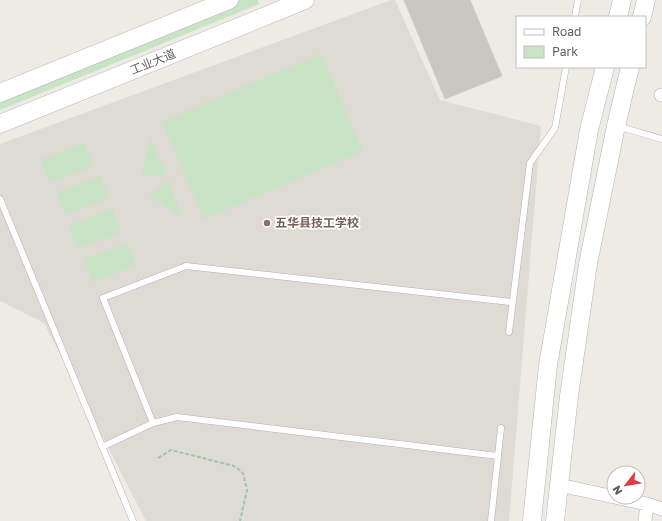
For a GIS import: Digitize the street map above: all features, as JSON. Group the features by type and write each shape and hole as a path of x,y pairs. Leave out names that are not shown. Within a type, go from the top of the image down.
{"main road":[{"path":"0,93 229,0"},
{"name":"工业大道","path":"0,124 305,0"},
{"path":"618,16 622,0"},
{"path":"642,16 646,0"},
{"path":"532,521 548,365 589,130 605,68"},
{"path":"555,521 569,396 588,264 616,126 630,68"}],"street":[{"path":"559,485 606,495"},
{"path":"646,504 662,509"},
{"path":"645,521 646,505"}],"lane":[{"path":"575,16 578,0"},
{"path":"510,332 530,163 555,128 566,68"},
{"path":"616,126 662,139"},
{"path":"0,199 133,521"},
{"path":"153,423 103,298 186,266 511,302"},
{"path":"102,447 153,423 177,417 498,456"},
{"path":"491,521 501,428"}],"path":[{"path":"158,458 171,450 234,466 243,473 247,490 240,521"}],"shaded area":[{"name":"五华县技工学校","path":"391,0 395,0 440,100 541,126 509,521 146,521 44,323 0,301 0,144"}],"green space":[{"path":"222,0 258,0 259,4 0,110 0,94"},
{"path":"321,54 363,151 204,219 162,122"},
{"path":"150,139 166,173 156,176 141,176"},
{"path":"84,143 93,166 50,183 41,160"},
{"path":"100,176 109,198 66,215 57,193"},
{"path":"169,181 182,217 150,197 157,189"},
{"path":"112,209 121,232 78,249 69,226"},
{"path":"127,243 136,265 93,282 84,259"}],"building":[{"path":"404,0 470,0 502,76 445,99"}],"place":[{"name":"五华县技工学校","path":"267,223"}]}
